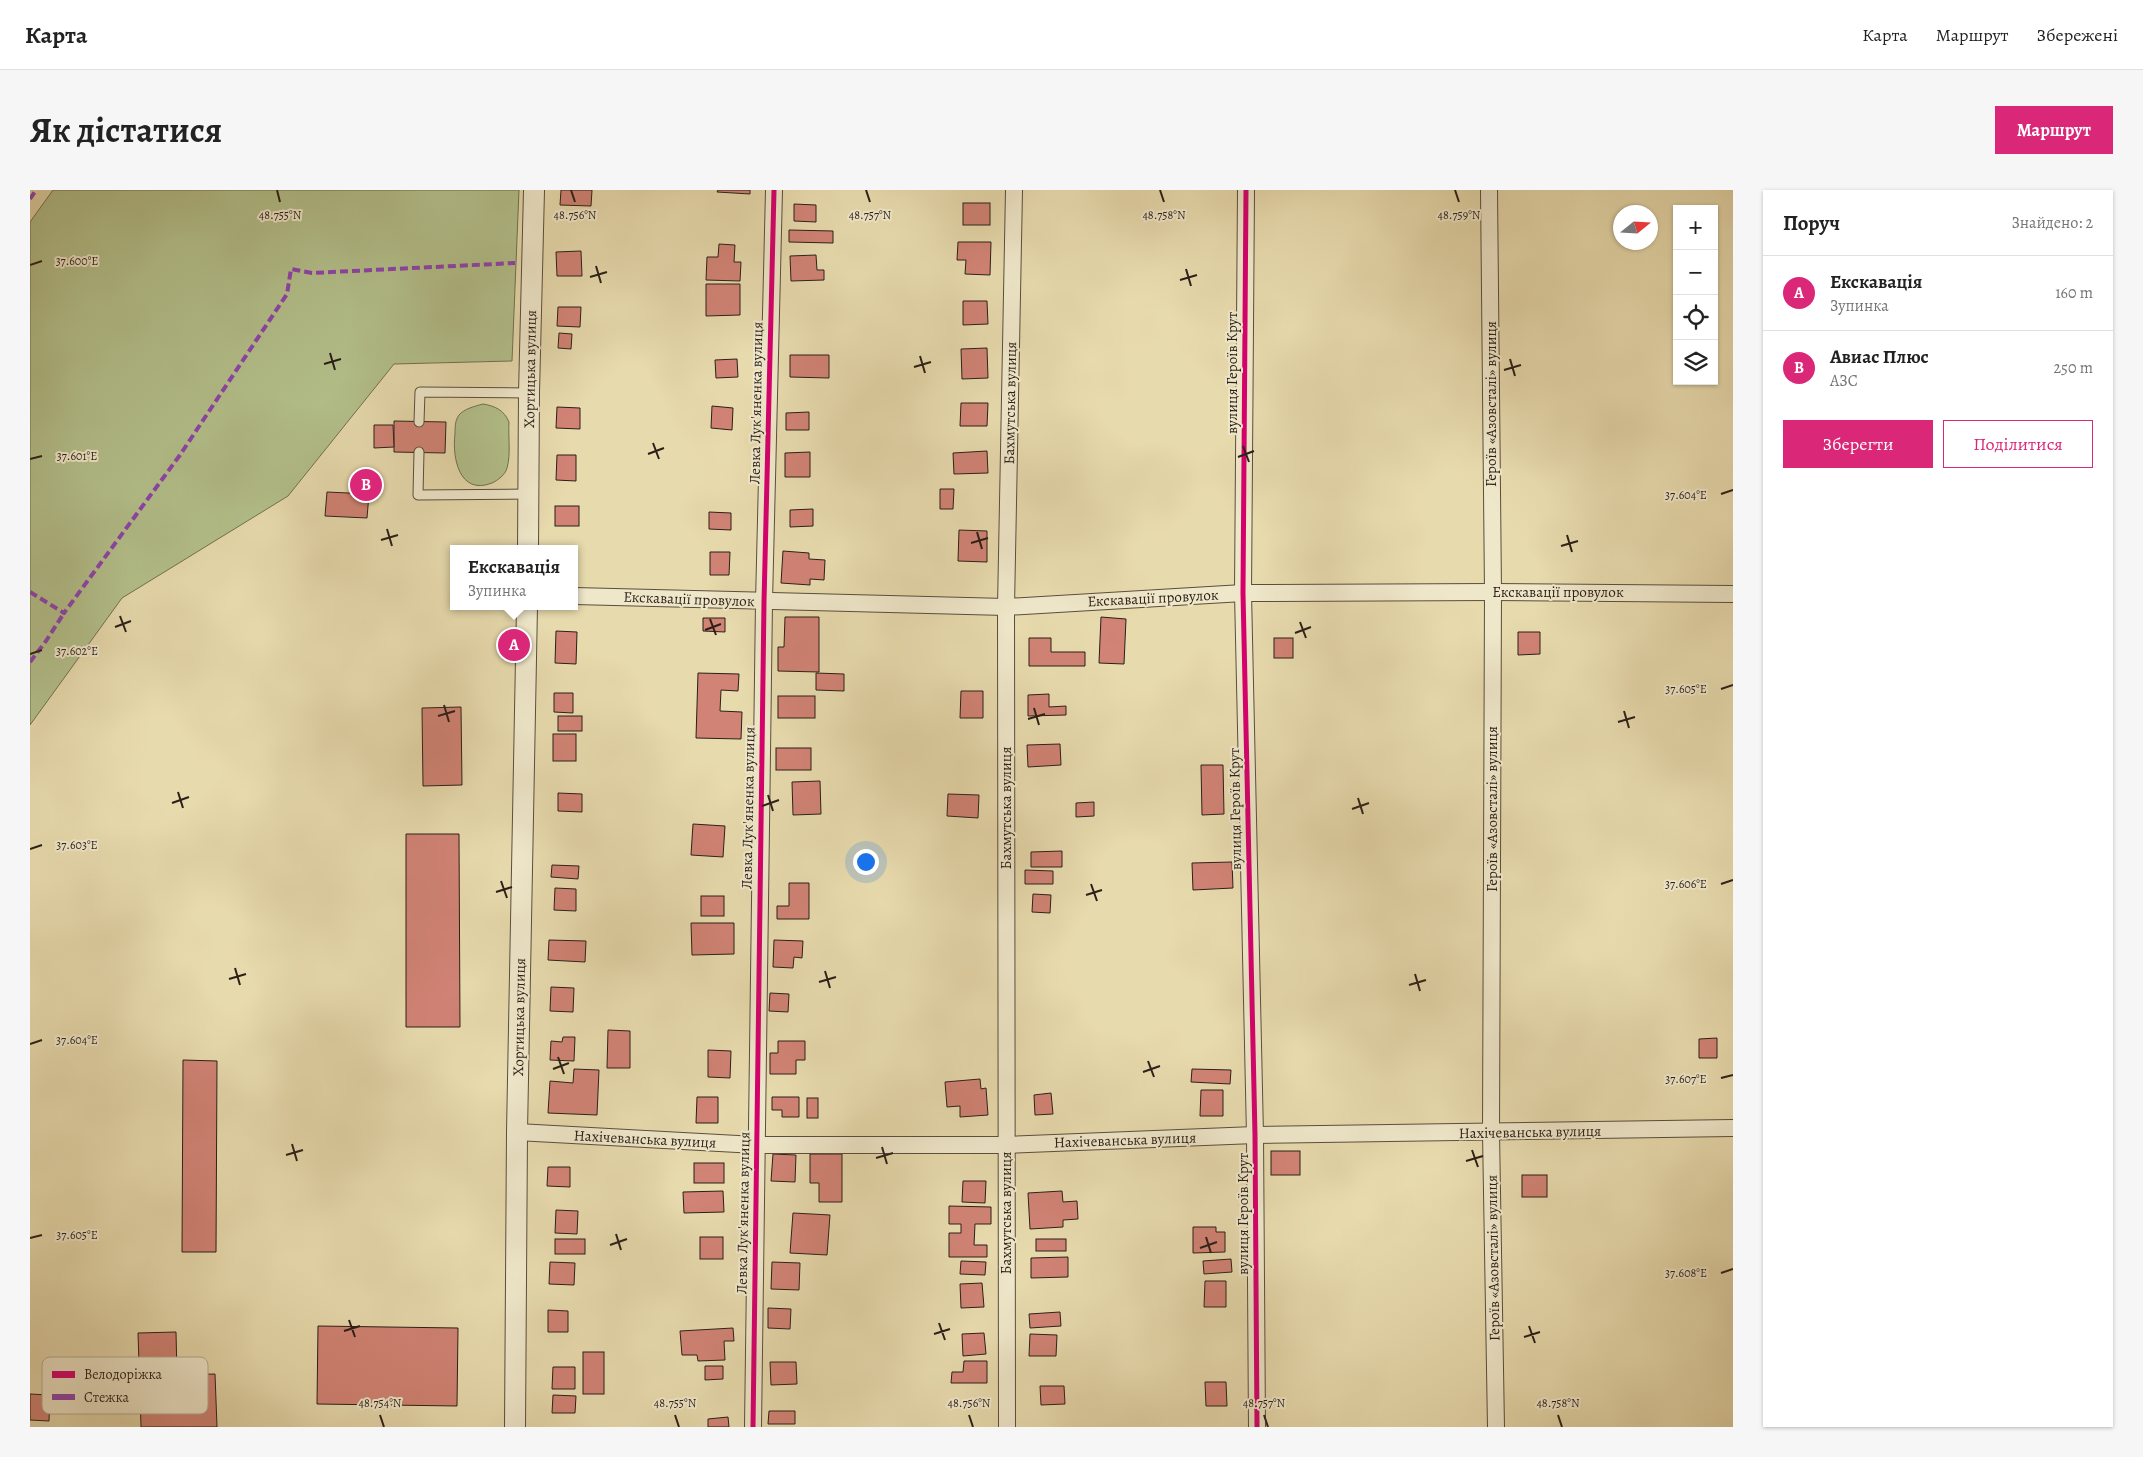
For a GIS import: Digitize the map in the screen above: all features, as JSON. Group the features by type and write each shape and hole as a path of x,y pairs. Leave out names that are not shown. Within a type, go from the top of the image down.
{"street":[{"name":"Хортицька вулиця","path":"528,545 527,494 534,190"},
{"name":"Левка Лук'яненка вулиця","path":"753,1427 764,602 774,190"},
{"name":"Бахмутська вулиця","path":"1007,1427 1006,607 1014,190"},
{"name":"вулиця Героїв Крут","path":"1246,190 1243,593 1255,1135 1257,1427"},
{"name":"Героїв «Азовсталі» вулиця","path":"1489,190 1493,592 1491,1132 1496,1427"},
{"name":"Екскавації провулок","path":"578,596 1006,607 1243,593 1493,592 1733,594"},
{"name":"Хортицька вулиця","path":"515,1427 517,1132 527,610"},
{"name":"Нахічеванська вулиця","path":"517,1132 756,1145 1006,1145 1255,1135 1733,1128"}],"lane":[{"path":"419,422 420,392 529,393"},
{"path":"419,452 418,495 527,494"}],"green space":[{"path":"53,190 519,190 512,361 394,364 288,496 122,598 30,725 30,222"},
{"path":"483,404 499,409 505,414 509,422 509,451 507,468 503,475 492,483 481,486 472,484 460,472 454,443 459,415 467,409"}],"building":[{"path":"561,190 592,190 591,206 560,205"},
{"path":"718,190 750,190 750,194 717,192"},
{"path":"963,203 990,203 990,225 963,225"},
{"path":"794,204 816,205 816,222 794,221"},
{"path":"789,230 833,231 833,243 789,242"},
{"path":"958,242 991,242 990,275 965,274 966,260 957,260"},
{"path":"719,244 735,245 734,262 741,262 740,281 706,280 707,257 718,257"},
{"path":"581,251 582,276 557,276 556,252"},
{"path":"816,255 817,270 824,270 824,280 791,281 790,256"},
{"path":"706,284 740,284 740,315 706,316"},
{"path":"963,301 987,301 988,324 963,325"},
{"path":"558,307 581,307 580,327 557,326"},
{"path":"559,333 572,334 571,349 558,348"},
{"path":"987,348 988,378 962,379 961,349"},
{"path":"790,355 829,355 829,378 790,377"},
{"path":"737,359 738,377 716,378 715,360"},
{"path":"961,403 988,403 987,426 960,426"},
{"path":"712,406 733,408 732,430 711,428"},
{"path":"557,407 580,408 580,429 556,428"},
{"path":"809,412 809,430 786,430 786,413"},
{"path":"394,421 446,422 445,453 394,452"},
{"path":"374,425 393,425 394,447 374,448"},
{"path":"987,451 988,473 954,474 953,453"},
{"path":"810,452 810,477 785,477 785,453"},
{"path":"557,455 576,455 576,481 556,480"},
{"path":"940,489 954,489 953,509 940,509"},
{"path":"327,492 369,494 367,518 325,516"},
{"path":"555,506 579,506 579,526 555,526"},
{"path":"813,509 813,526 790,527 790,510"},
{"path":"709,512 731,513 731,530 709,529"},
{"path":"959,530 987,531 987,562 958,561"},
{"path":"783,551 809,553 809,559 825,560 824,580 810,579 810,585 781,583"},
{"path":"710,552 730,552 729,575 710,575"},
{"path":"785,617 819,617 819,672 778,671 778,647 784,647"},
{"path":"1101,617 1126,619 1124,664 1099,663"},
{"path":"703,618 725,618 725,632 703,631"},
{"path":"556,631 577,632 576,664 555,663"},
{"path":"1518,632 1540,632 1540,654 1518,655"},
{"path":"1029,638 1051,638 1051,652 1085,652 1085,666 1029,666"},
{"path":"1274,638 1293,638 1293,658 1274,658"},
{"path":"698,673 739,674 738,691 721,690 720,711 742,712 741,739 696,738"},
{"path":"816,673 844,674 844,691 816,690"},
{"path":"961,691 983,691 983,718 960,718"},
{"path":"554,693 573,693 573,713 554,712"},
{"path":"1049,694 1049,707 1066,706 1066,715 1028,716 1028,695"},
{"path":"778,696 815,696 815,718 778,718"},
{"path":"461,707 462,785 423,786 422,708"},
{"path":"558,716 582,716 582,731 558,731"},
{"path":"553,734 576,734 576,761 553,761"},
{"path":"1060,744 1061,765 1028,767 1027,745"},
{"path":"776,748 811,748 811,770 776,770"},
{"path":"1201,765 1223,765 1224,814 1202,815"},
{"path":"820,781 821,814 793,815 792,782"},
{"path":"558,793 582,794 582,812 558,811"},
{"path":"948,794 979,795 978,818 947,816"},
{"path":"1094,802 1094,816 1076,817 1076,803"},
{"path":"693,824 725,826 723,857 691,855"},
{"path":"406,834 459,834 460,1027 406,1027"},
{"path":"1062,851 1062,867 1031,867 1031,852"},
{"path":"1232,862 1233,888 1193,890 1192,863"},
{"path":"552,865 579,866 578,879 551,877"},
{"path":"1025,870 1053,871 1053,884 1025,884"},
{"path":"789,883 809,883 809,919 777,919 777,906 789,906"},
{"path":"555,888 576,889 576,911 554,910"},
{"path":"1033,894 1051,895 1050,913 1032,912"},
{"path":"701,896 724,896 724,916 701,916"},
{"path":"691,923 734,923 734,954 692,955"},
{"path":"549,940 586,941 585,962 548,960"},
{"path":"774,940 803,941 802,958 794,957 793,968 773,967"},
{"path":"551,987 574,988 573,1012 550,1011"},
{"path":"770,993 789,994 788,1012 769,1011"},
{"path":"608,1030 630,1031 630,1068 607,1068"},
{"path":"563,1037 575,1037 574,1061 550,1060 551,1041 562,1042"},
{"path":"1717,1038 1717,1058 1699,1058 1699,1039"},
{"path":"778,1041 805,1041 805,1060 796,1060 796,1074 770,1074 770,1053 778,1053"},
{"path":"708,1050 731,1051 730,1078 708,1077"},
{"path":"183,1060 217,1061 216,1252 182,1252"},
{"path":"574,1069 599,1070 597,1115 548,1113 550,1081 573,1083"},
{"path":"1192,1069 1231,1070 1230,1084 1191,1082"},
{"path":"980,1079 981,1089 986,1088 988,1115 960,1117 960,1106 947,1107 945,1082"},
{"path":"1201,1090 1223,1090 1223,1116 1200,1116"},
{"path":"1051,1093 1053,1114 1035,1115 1034,1095"},
{"path":"697,1097 718,1097 718,1123 696,1123"},
{"path":"772,1097 799,1097 799,1117 782,1117 782,1110 772,1110"},
{"path":"807,1098 818,1098 818,1118 807,1118"},
{"path":"1271,1151 1300,1151 1300,1175 1271,1175"},
{"path":"773,1154 796,1155 795,1182 771,1181"},
{"path":"810,1154 842,1154 842,1202 819,1202 819,1183 810,1183"},
{"path":"694,1163 724,1163 724,1183 694,1183"},
{"path":"548,1167 570,1167 570,1187 547,1186"},
{"path":"1522,1175 1547,1175 1547,1197 1522,1197"},
{"path":"963,1181 986,1181 985,1203 962,1202"},
{"path":"723,1191 724,1212 684,1213 683,1192"},
{"path":"1062,1191 1063,1202 1077,1201 1078,1219 1063,1220 1063,1227 1030,1229 1028,1193"},
{"path":"949,1206 991,1207 991,1224 975,1224 974,1245 987,1245 987,1257 949,1257 949,1233 961,1233 961,1224 949,1224"},
{"path":"556,1210 578,1211 577,1234 555,1233"},
{"path":"793,1213 830,1215 827,1255 790,1253"},
{"path":"1193,1227 1216,1227 1216,1232 1225,1232 1225,1252 1193,1253"},
{"path":"700,1237 723,1237 723,1259 700,1259"},
{"path":"555,1239 585,1239 585,1254 555,1254"},
{"path":"1036,1239 1066,1239 1066,1251 1036,1251"},
{"path":"1068,1257 1068,1277 1031,1278 1031,1258"},
{"path":"1231,1259 1232,1272 1204,1274 1203,1261"},
{"path":"961,1261 986,1262 985,1275 960,1274"},
{"path":"550,1262 575,1263 574,1285 549,1284"},
{"path":"772,1262 800,1263 799,1290 771,1289"},
{"path":"1205,1281 1226,1281 1226,1307 1204,1307"},
{"path":"982,1283 984,1307 961,1308 960,1284"},
{"path":"768,1308 791,1309 790,1329 768,1328"},
{"path":"548,1310 568,1311 568,1332 548,1332"},
{"path":"1060,1312 1061,1326 1030,1328 1029,1314"},
{"path":"318,1326 458,1328 457,1406 317,1404"},
{"path":"733,1328 734,1341 724,1341 725,1360 698,1361 697,1355 682,1355 680,1331"},
{"path":"176,1332 177,1357 139,1357 138,1333"},
{"path":"984,1333 986,1354 963,1356 962,1334"},
{"path":"1030,1334 1057,1335 1056,1356 1029,1356"},
{"path":"583,1352 604,1352 604,1394 583,1394"},
{"path":"964,1361 987,1361 987,1383 951,1383 952,1372 963,1372"},
{"path":"770,1362 796,1362 797,1384 771,1385"},
{"path":"705,1366 723,1366 723,1379 705,1380"},
{"path":"553,1367 575,1367 575,1389 552,1389"},
{"path":"208,1374 215,1374 217,1427 141,1427 141,1414 208,1414"},
{"path":"1205,1382 1226,1382 1227,1406 1206,1406"},
{"path":"1040,1386 1064,1386 1065,1404 1041,1405"},
{"path":"30,1394 42,1395 42,1414 49,1414 49,1421 30,1420"},
{"path":"553,1395 576,1396 575,1413 552,1413"},
{"path":"769,1411 795,1411 795,1424 768,1424"},
{"path":"728,1417 729,1427 708,1427 708,1419"}],"marked path":[{"path":"30,199 36,190"},
{"path":"30,592 64,613 180,455 287,294 291,269 312,273 515,263"},
{"path":"30,662 64,613"}],"cycle path":[{"path":"753,1427 764,602 774,190"},
{"path":"1246,190 1243,593 1255,1135 1257,1427"}],"place":[{"name":"Авиас Плюс","path":"366,485"},
{"name":"Екскавація","path":"514,645"}]}
